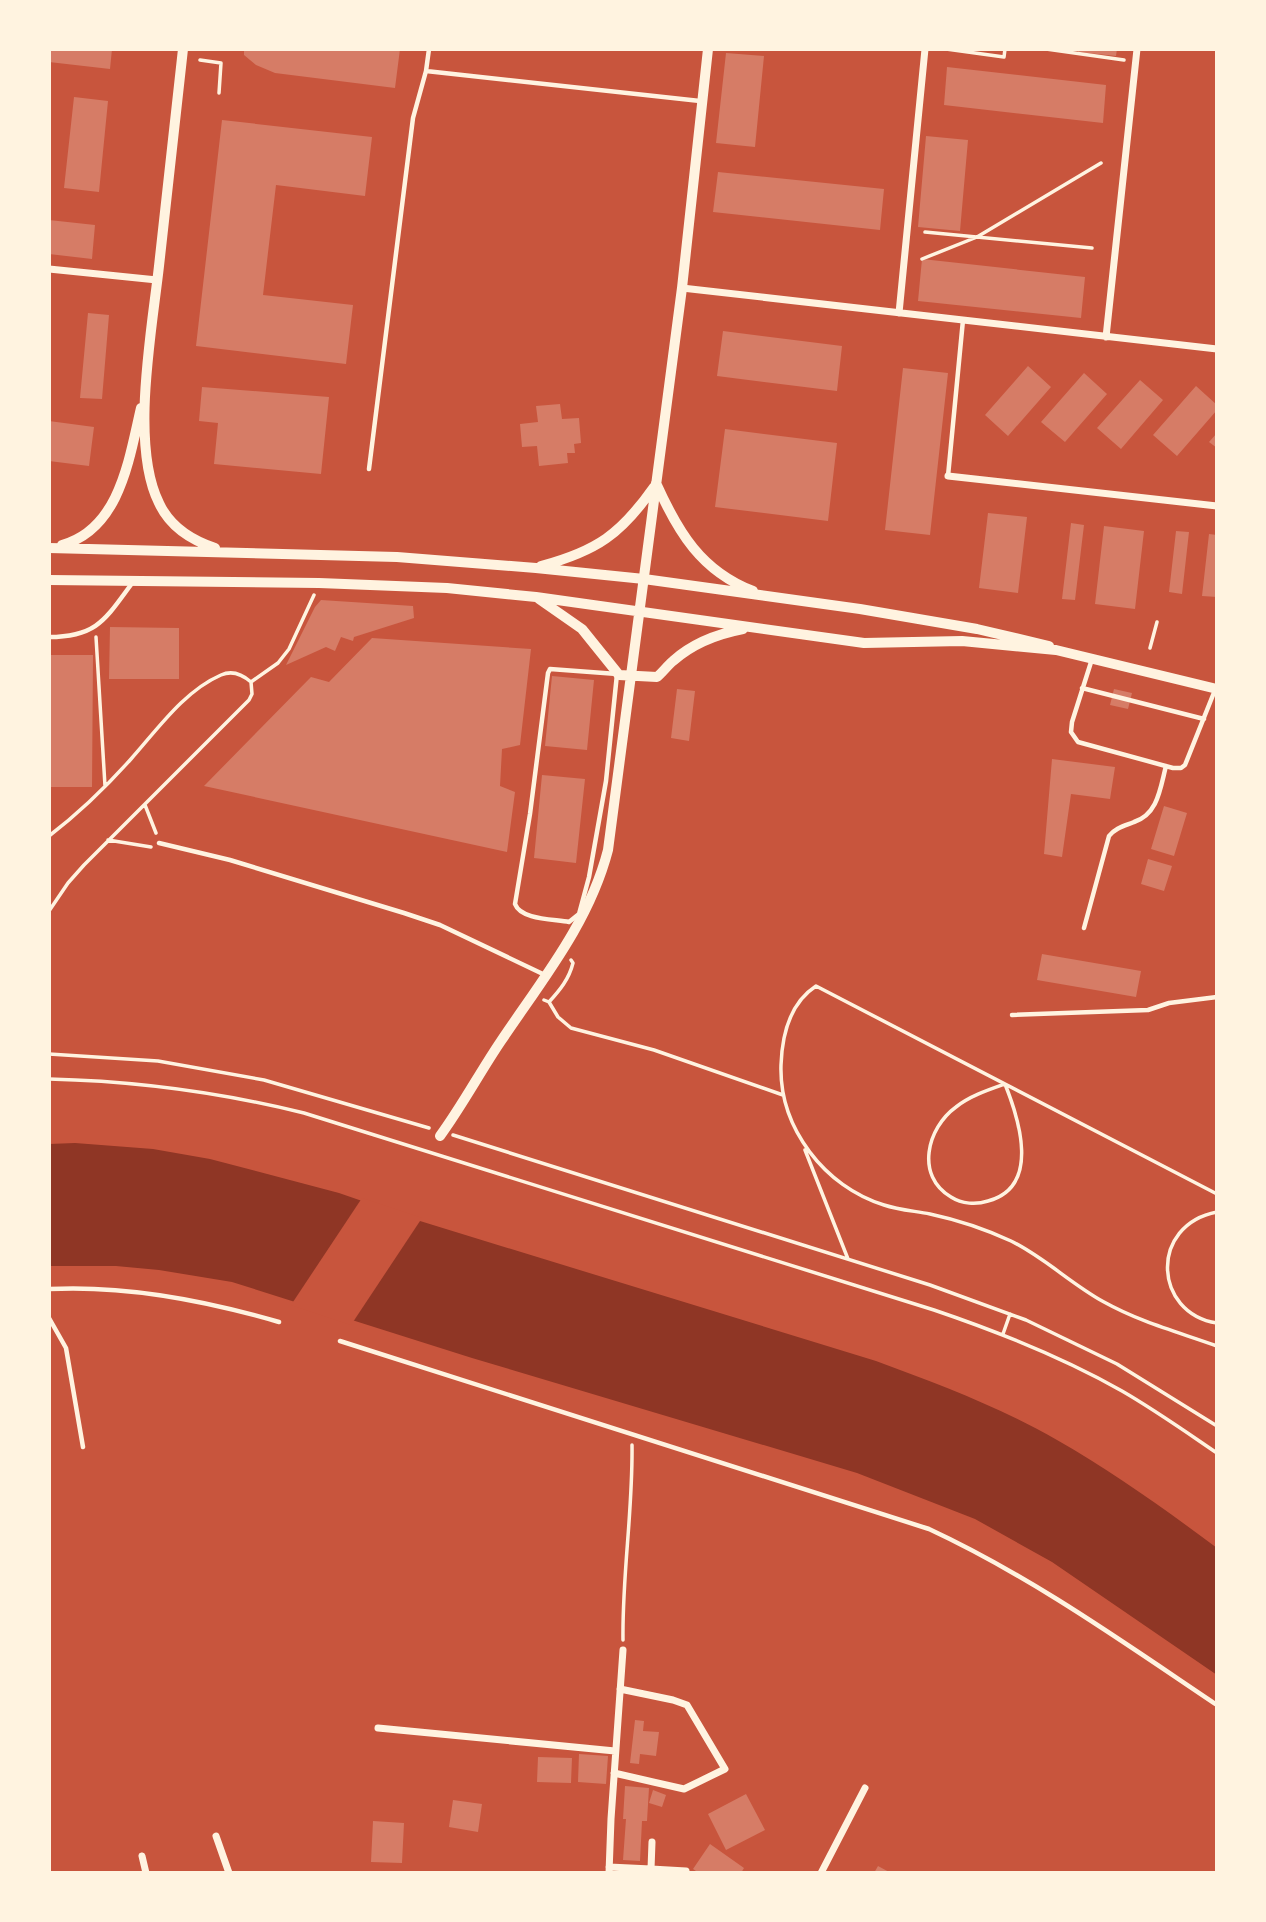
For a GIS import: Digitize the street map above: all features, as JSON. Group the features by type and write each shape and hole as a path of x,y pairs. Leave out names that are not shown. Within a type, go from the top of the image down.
{"street":[{"path":"183,49 145,391 146,454 150,480 158,502 171,522 188,536 226,551"},
{"path":"441,1134 481,1070 564,949 596,888 610,843 682,288 708,49"},
{"path":"899,313 925,49"},
{"path":"1106,337 1137,49"},
{"path":"49,269 158,280"},
{"path":"682,288 1217,349"},
{"path":"49,548 81,538 97,526 108,512 124,473 145,391"},
{"path":"948,476 1217,506"},
{"path":"536,568 558,562 604,542 633,516 656,483"},
{"path":"656,483 683,534 708,565 735,583 770,596"},
{"path":"49,548 397,557 536,568 770,596 977,629 1042,643 1056,650"},
{"path":"49,580 319,583 447,588 536,597 864,643 962,641 1056,650 1216,689"},
{"path":"536,597 582,629 617,674 631,676 657,677 671,662 693,647 716,635 750,627"},
{"path":"623,1650 609,1870 687,1871"},
{"path":"614,1773 684,1789 725,1769 687,1705 620,1689"},
{"path":"378,1728 615,1751"},
{"path":"821,1873 865,1788"},
{"path":"216,1836 229,1873"},
{"path":"651,1869 652,1842"},
{"path":"142,1856 146,1873"}],"lane":[{"path":"369,469 413,118 429,49"},
{"path":"426,71 703,101"},
{"path":"948,476 963,320"},
{"path":"49,637 80,635 95,628 134,582"},
{"path":"1092,657 1072,722 1071,732 1078,742 1177,769 1185,765 1216,689"},
{"path":"550,669 617,674 606,780 589,877 579,914 569,922 524,914 517,910 515,904 530,814 548,673 550,669"},
{"path":"1082,688 1204,719"},
{"path":"1084,928 1109,836 1113,831 1139,821 1151,811 1159,796 1166,766"},
{"path":"159,843 230,860 440,925 546,975"},
{"path":"1012,1015 1148,1010 1169,1003 1217,997"},
{"path":"49,1289 134,1290 239,1311 279,1322"},
{"path":"49,1318 66,1348 83,1447"},
{"path":"340,1342 907,1520 953,1540 1048,1592 1217,1706"}],"path":[{"path":"946,49 1004,57 1005,49"},
{"path":"1046,49 1136,62"},
{"path":"1073,49 1077,54"},
{"path":"200,60 221,63 219,93"},
{"path":"922,259 977,237 1101,163"},
{"path":"925,232 1092,248"},
{"path":"251,682 278,663 289,649 303,624 319,583"},
{"path":"1150,648 1157,621"},
{"path":"95,628 105,786"},
{"path":"49,836 75,816 182,703 206,684 228,673 244,676 251,682 252,694 237,715 108,840 54,901 49,911"},
{"path":"108,840 162,849 145,806"},
{"path":"49,897 54,901"},
{"path":"549,1002 561,989 573,963 564,949"},
{"path":"848,1259 783,1096 781,1065 785,1036 802,996 816,986 1217,1194"},
{"path":"533,993 549,1002 558,1017 570,1028 654,1050 783,1096"},
{"path":"49,1054 158,1061 264,1080 848,1259 1010,1314 1072,1341 1117,1364 1217,1426"},
{"path":"49,1079 133,1082 188,1089 253,1100 304,1113 934,1310 1003,1334 1062,1360 1122,1391 1217,1453"},
{"path":"1005,1084 1015,1109 1021,1136 1020,1168 1010,1187 993,1200 983,1203 961,1202 942,1191 931,1174 929,1153 934,1133 955,1107 1005,1084"},
{"path":"803,1145 831,1174 865,1197 884,1205 954,1220 1000,1236 1027,1250 1080,1288 1113,1307 1160,1328 1217,1346"},
{"path":"1217,1212 1194,1220 1179,1232 1170,1248 1168,1266 1172,1288 1182,1306 1198,1318 1217,1323"},
{"path":"1003,1334 1010,1314"},
{"path":"623,1650 625,1560 633,1476 632,1433"}],"shaded area":[{"path":"75,1143 153,1149 210,1159 339,1193 420,1221 876,1361 1013,1417 1098,1465 1217,1548 1217,1675 1052,1562 975,1519 857,1473 472,1358 232,1282 116,1266 49,1266 49,1144"}],"pier":[{"path":"362,1198 422,1218 351,1325 291,1305"}],"building":[{"path":"49,49 112,49 110,69 49,62"},
{"path":"244,49 400,49 395,88 275,73 256,65 244,55"},
{"path":"1078,49 1117,49 1116,56 1078,52"},
{"path":"726,53 764,56 755,147 716,143"},
{"path":"947,67 1106,85 1103,123 944,105"},
{"path":"74,97 108,101 99,192 64,188"},
{"path":"222,120 372,137 365,196 276,185 263,295 353,305 346,364 196,346"},
{"path":"926,136 968,140 960,231 918,227"},
{"path":"718,172 884,189 880,230 713,212"},
{"path":"49,220 95,225 92,259 49,254"},
{"path":"922,259 1085,277 1081,318 918,301"},
{"path":"88,313 109,315 102,399 80,398"},
{"path":"723,331 842,346 837,391 717,376"},
{"path":"1028,366 1051,387 1008,436 985,415"},
{"path":"903,368 948,373 930,535 885,530"},
{"path":"1084,373 1107,394 1065,442 1041,422"},
{"path":"1140,380 1163,400 1121,449 1097,428"},
{"path":"1196,386 1217,405 1217,410 1177,456 1153,435"},
{"path":"202,387 329,397 321,474 214,464 218,423 199,421"},
{"path":"560,404 562,419 579,418 581,443 574,444 575,453 567,453 568,463 539,466 537,446 522,447 520,424 538,422 536,406"},
{"path":"49,421 94,427 89,466 49,461"},
{"path":"725,429 837,443 828,521 715,507"},
{"path":"1217,433 1217,448 1209,442"},
{"path":"988,513 1027,517 1018,593 979,588"},
{"path":"1071,523 1084,525 1075,600 1062,599"},
{"path":"1104,526 1144,531 1135,609 1095,604"},
{"path":"1176,531 1189,532 1182,594 1169,592"},
{"path":"1209,534 1217,535 1217,597 1202,596"},
{"path":"321,600 413,606 414,618 354,637 353,641 341,637 335,651 326,647 286,665"},
{"path":"110,627 179,628 179,679 109,679"},
{"path":"372,638 531,649 520,745 502,749 500,786 515,792 507,852 204,786 311,677 329,682"},
{"path":"49,655 93,655 92,787 49,787"},
{"path":"552,676 594,680 587,750 545,746"},
{"path":"677,689 695,691 689,741 671,738"},
{"path":"1114,689 1132,693 1128,709 1110,705"},
{"path":"1052,759 1115,767 1110,799 1071,794 1062,857 1044,854"},
{"path":"542,775 585,779 576,863 534,858"},
{"path":"1164,806 1187,813 1174,856 1151,849"},
{"path":"1148,859 1172,866 1164,891 1141,884"},
{"path":"1042,954 1141,971 1136,997 1037,980"},
{"path":"635,1720 644,1721 643,1731 659,1732 656,1756 640,1754 639,1764 630,1763"},
{"path":"579,1754 608,1756 606,1784 578,1782"},
{"path":"538,1757 572,1758 571,1783 537,1782"},
{"path":"625,1786 649,1788 647,1821 642,1821 640,1861 623,1860"},
{"path":"653,1790 666,1795 662,1807 649,1803"},
{"path":"746,1794 765,1830 726,1850 708,1814"},
{"path":"453,1800 482,1804 478,1832 449,1827"},
{"path":"373,1821 404,1823 402,1863 371,1862"},
{"path":"710,1844 744,1868 741,1873 699,1873 693,1869"},
{"path":"878,1866 891,1873 874,1873"}]}
